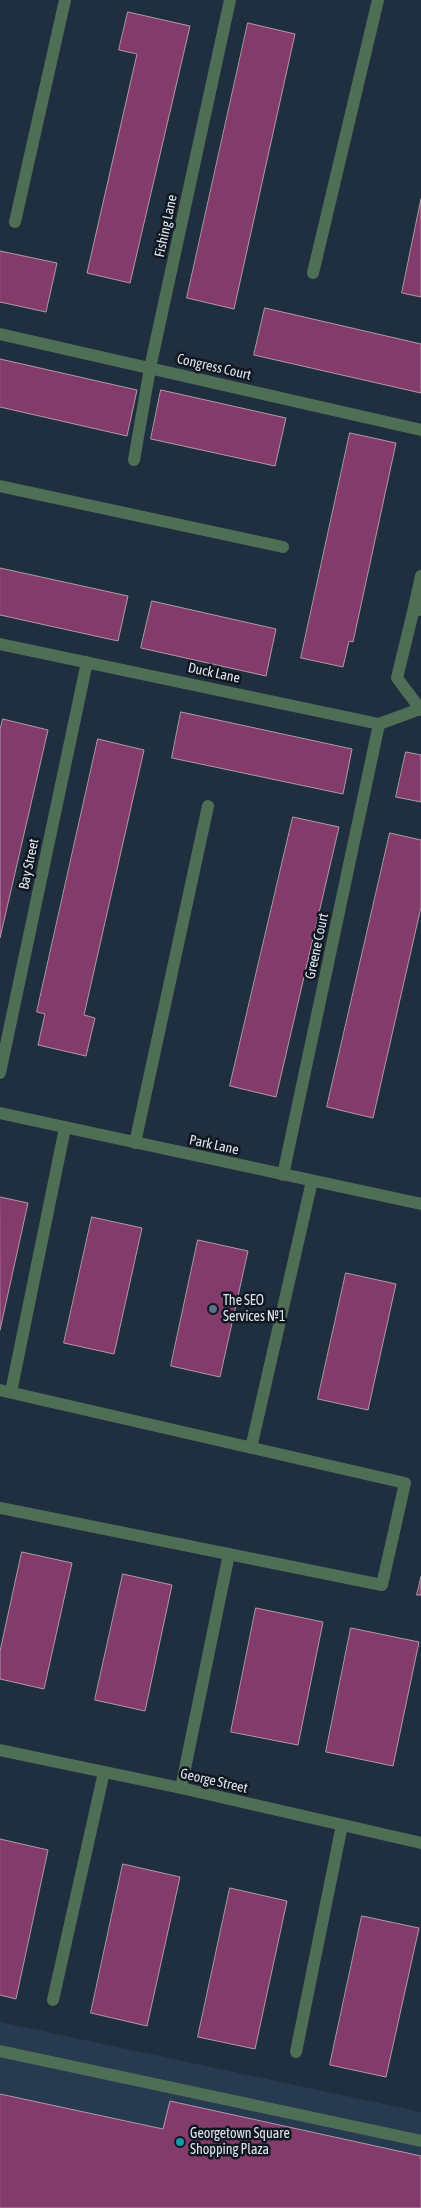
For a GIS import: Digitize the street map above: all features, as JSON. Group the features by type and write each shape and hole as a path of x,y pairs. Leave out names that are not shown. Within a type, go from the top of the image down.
{"street":[{"path":"15,222 65,0"},
{"name":"Fishing Lane","path":"134,460 150,368 230,0"},
{"path":"313,273 378,0"},
{"name":"Congress Court","path":"0,334 421,430"},
{"path":"0,486 283,547"},
{"path":"379,724 420,710 397,678 417,611 421,576"},
{"name":"Duck Lane","path":"0,644 379,724"},
{"name":"Bay Street","path":"0,1073 87,662"},
{"name":"Greene Court","path":"283,1175 379,724"},
{"path":"135,1143 208,806"},
{"name":"Park Lane","path":"0,1113 421,1204"},
{"path":"0,1508 382,1585 405,1483 5,1391 65,1128"},
{"path":"251,1448 312,1181"},
{"path":"181,1788 229,1554"},
{"name":"George Street","path":"0,1750 181,1788 421,1843"},
{"path":"53,2000 104,1772"},
{"path":"296,2052 342,1825"},
{"path":"0,2051 421,2141"}],"shaded area":[{"name":"Georgetown Square Shopping Plaza","path":"0,2022 421,2112 421,2208 0,2208"}],"building":[{"path":"128,12 190,26 130,283 87,273 137,54 119,50"},
{"path":"248,23 295,34 234,309 187,298"},
{"path":"421,199 421,297 402,293"},
{"path":"0,251 57,263 46,312 0,302"},
{"path":"265,308 421,344 421,393 254,355"},
{"path":"0,359 137,390 127,436 0,407"},
{"path":"161,390 286,418 275,466 151,439"},
{"path":"350,433 396,443 353,642 349,641 343,667 301,658"},
{"path":"0,568 128,596 118,641 0,615"},
{"path":"152,601 276,629 266,676 141,648"},
{"path":"181,712 352,749 343,794 172,758"},
{"path":"3,719 48,730 0,938 0,730"},
{"path":"98,739 144,750 84,1015 95,1018 86,1056 38,1045 45,1014 37,1012"},
{"path":"406,752 421,755 421,802 396,797"},
{"path":"293,817 339,827 276,1097 230,1086"},
{"path":"390,833 421,840 421,907 373,1118 327,1107"},
{"path":"0,1197 28,1203 0,1330"},
{"path":"92,1217 142,1228 114,1354 64,1343"},
{"path":"198,1240 248,1251 220,1377 171,1366"},
{"path":"346,1273 396,1284 368,1410 318,1399"},
{"path":"22,1552 72,1563 44,1689 0,1679 0,1652"},
{"path":"123,1574 172,1585 145,1711 95,1700"},
{"path":"421,1577 421,1595 417,1595"},
{"path":"256,1608 323,1622 298,1745 231,1732"},
{"path":"351,1628 419,1642 393,1766 326,1752"},
{"path":"0,1839 48,1850 16,1999 0,1995"},
{"path":"123,1864 180,1877 147,2026 91,2013"},
{"path":"230,1888 287,1901 255,2049 198,2037"},
{"path":"362,1916 419,1928 386,2077 330,2065"},
{"name":"Georgetown Square Shopping Plaza","path":"0,2094 163,2129 170,2101 421,2156 421,2208 0,2208"}],"place":[{"name":"The SEO Services №1","path":"213,1309"},
{"name":"Georgetown Square Shopping Plaza","path":"180,2142"}]}
